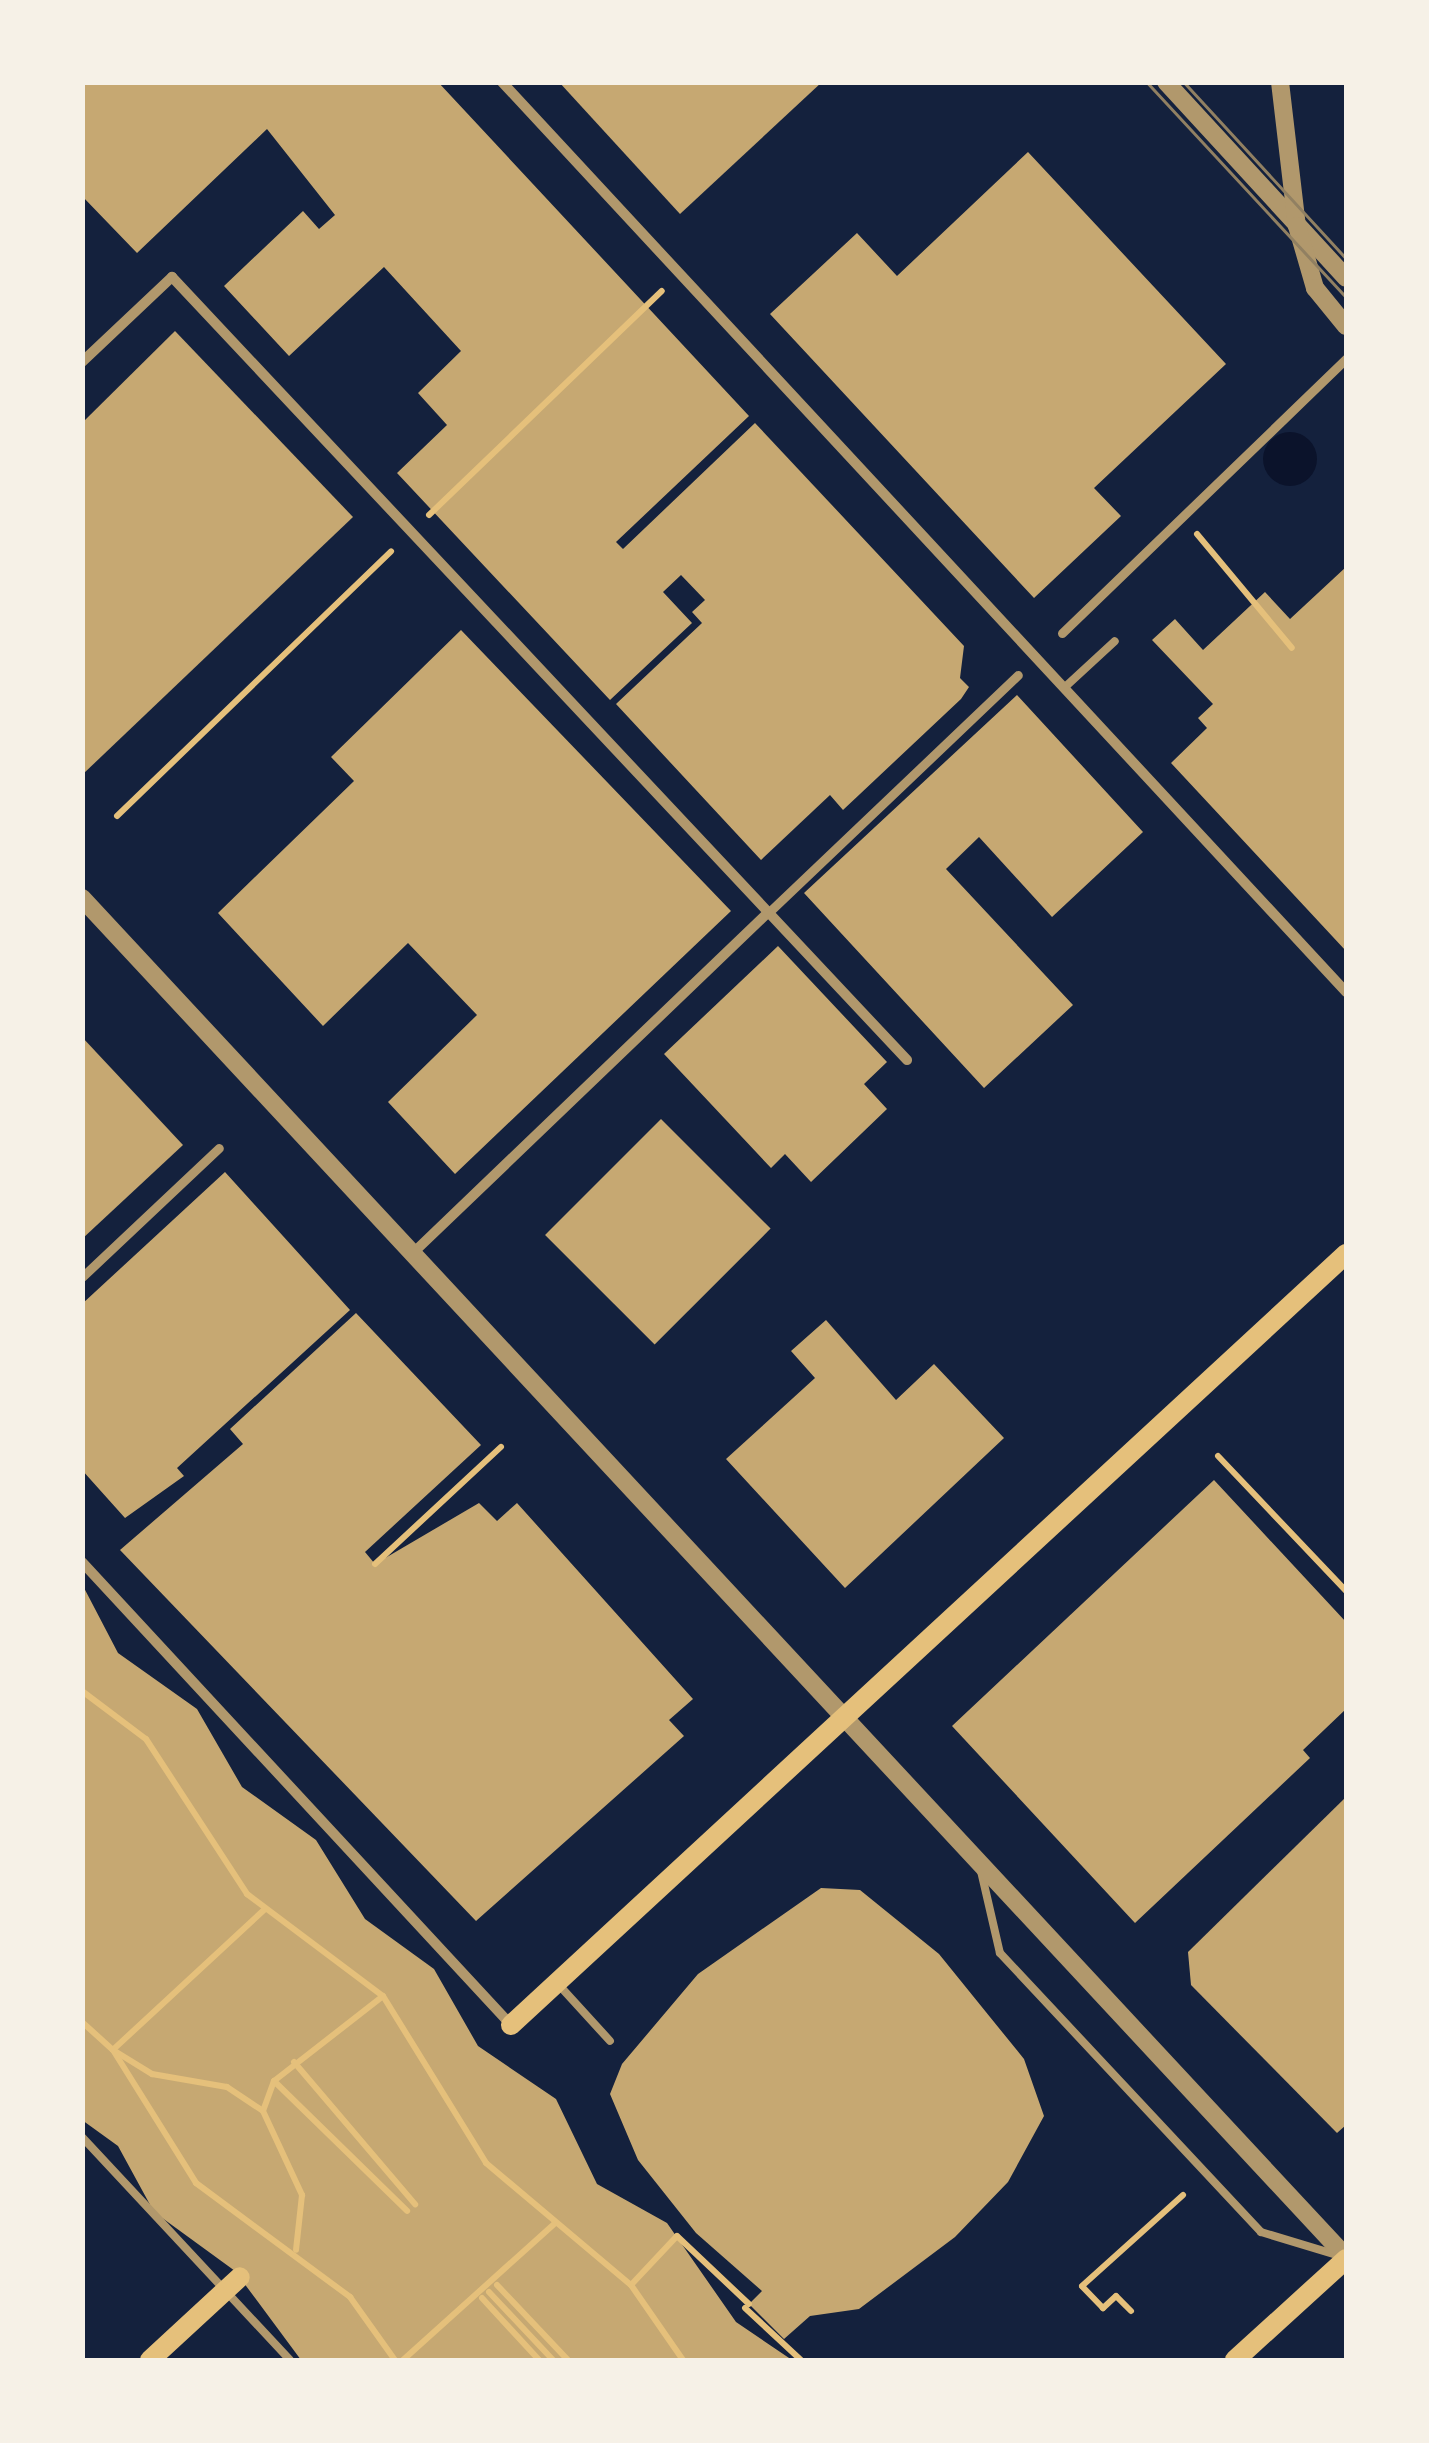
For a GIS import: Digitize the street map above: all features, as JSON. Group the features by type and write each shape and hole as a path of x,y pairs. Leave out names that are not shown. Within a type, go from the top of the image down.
{"main road":[{"path":"511,2026 1346,1254"},
{"path":"1235,2360 1346,2258"},
{"path":"150,2360 232,2284"}],"street":[{"path":"502,82 1346,992"},
{"path":"1166,82 1346,278"},
{"path":"1280,82 1297,226 1315,288 1346,326"},
{"path":"82,362 172,277 907,1060"},
{"path":"1062,633 1346,359"},
{"path":"413,1253 1018,676"},
{"path":"82,898 1346,2258"},
{"path":"82,1278 220,1148"},
{"path":"82,1562 511,2026"}],"lane":[{"path":"1064,688 1115,640"},
{"path":"978,1861 1000,1953 1261,2232 1346,2258"},
{"path":"558,1984 610,2041"},
{"path":"82,2138 232,2284 290,2360"}],"path":[{"path":"1207,544 1292,648"},
{"path":"375,1564 501,1446"},
{"path":"1218,1456 1346,1591"},
{"path":"82,1691 128,1717 183,1788 217,1856 265,1908 383,1996 410,2027 486,2163 630,2285 683,2360"},
{"path":"112,2050 204,1970 265,1908"},
{"path":"263,2111 274,2080 383,1996"},
{"path":"82,2022 112,2050 152,2074 227,2087 263,2111 302,2194 296,2250"},
{"path":"112,2050 196,2183 296,2250 350,2297 395,2360"},
{"path":"294,2062 415,2204"},
{"path":"274,2080 407,2212"},
{"path":"1131,2312 1116,2296 1103,2308 1082,2286 1182,2196"},
{"path":"403,2360 554,2224"},
{"path":"630,2285 677,2236 801,2360"},
{"path":"497,2284 568,2360"},
{"path":"489,2292 553,2360"},
{"path":"482,2298 540,2360"}],"water":[{"path":"1290,432 1309,440 1317,459 1309,478 1290,486 1271,478 1263,459 1271,440"}],"building":[{"path":"82,82 438,82 749,416 616,542 623,549 755,423 964,646 960,678 969,687 961,699 843,810 830,795 761,860 616,704 702,623 692,612 705,600 681,575 663,592 692,623 610,700 397,473 447,425 418,393 461,351 384,267 289,356 224,286 303,211 319,229 335,215 267,129 137,253 82,196"},
{"path":"559,82 822,82 680,214"},
{"path":"1028,152 1226,364 1094,488 1121,516 1034,598 770,314 857,233 897,276"},
{"path":"175,331 353,517 82,775 82,423"},
{"path":"1346,567 1346,951 1171,763 1207,728 1198,718 1213,704 1152,640 1175,619 1203,650 1265,592 1290,619"},
{"path":"461,630 731,911 455,1174 388,1102 477,1015 408,943 323,1026 218,913 354,781 331,757"},
{"path":"1017,695 1143,832 1052,917 979,837 946,869 1073,1005 984,1088 804,893"},
{"path":"778,946 887,1062 864,1084 887,1109 811,1182 785,1154 771,1168 664,1054"},
{"path":"82,1037 183,1145 82,1239"},
{"path":"661,1119 771,1229 655,1345 545,1235"},
{"path":"225,1172 350,1310 177,1468 184,1476 125,1518 82,1470 82,1304"},
{"path":"356,1313 481,1445 365,1552 375,1564 479,1503 497,1521 517,1503 693,1699 669,1720 684,1736 476,1921 120,1550 243,1444 230,1429"},
{"path":"826,1320 896,1400 934,1364 1004,1438 845,1588 726,1459 815,1378 791,1351"},
{"path":"1214,1480 1346,1622 1346,1709 1303,1750 1310,1758 1135,1923 952,1726"},
{"path":"82,1584 118,1653 197,1709 242,1787 316,1840 365,1919 434,1969 478,2046 556,2099 597,2184 667,2223 736,2322 792,2360 301,2360 235,2271 154,2212 118,2146 82,2120"},
{"path":"1346,1797 1346,2125 1337,2133 1191,1985 1188,1952"},
{"path":"821,1888 860,1890 939,1954 1024,2059 1044,2116 1008,2182 955,2237 859,2309 810,2316 784,2339 749,2304 762,2291 696,2233 638,2160 610,2094 622,2064 698,1974"}],"tram line":[{"path":"1147,82 1346,297"},
{"path":"1184,82 1346,258"}]}
